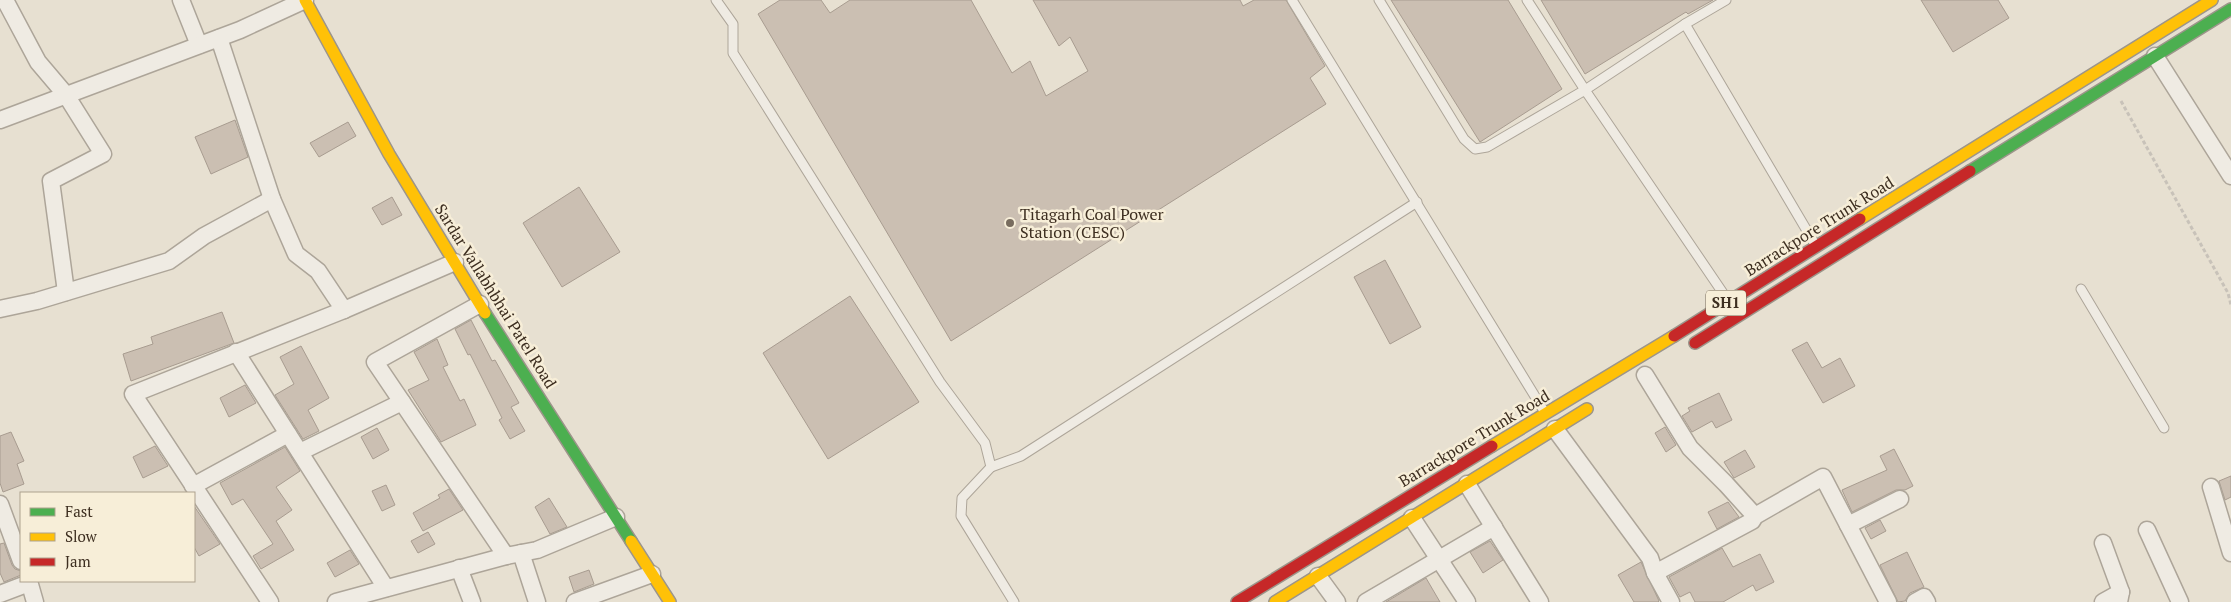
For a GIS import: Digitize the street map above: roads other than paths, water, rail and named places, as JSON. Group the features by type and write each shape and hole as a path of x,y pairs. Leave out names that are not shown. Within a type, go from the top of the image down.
{"main road":[{"name":"Sardar Vallabhbhai Patel Road","path":"305,0 354,94 480,304 670,602"},
{"name":"Barrackpore Trunk Road","path":"1237,602 1728,301 2212,0"},
{"name":"SH1","path":"1687,348 2230,11"},
{"name":"Barrackpore Trunk Road","path":"1275,602 1596,404"}],"street":[{"path":"3,0 38,62 66,95 103,154 51,181 66,292"},
{"path":"180,0 199,46"},
{"path":"0,120 199,46 305,0"},
{"path":"219,38 272,199 296,254 318,271 344,310"},
{"path":"2155,56 2231,176"},
{"path":"0,309 66,292 169,261 204,236 272,199"},
{"path":"270,602 133,394 344,310 455,262"},
{"path":"480,304 376,362 402,402 514,554 537,602"},
{"path":"236,352 386,588"},
{"path":"1645,374 1690,448 1755,516"},
{"path":"300,452 402,402"},
{"path":"1555,429 1650,558 1655,573 1671,602"},
{"path":"193,486 288,434"},
{"path":"1655,573 1752,521 1755,516 1823,477 1888,602"},
{"path":"1467,484 1540,602"},
{"path":"2211,487 2231,554"},
{"path":"1848,525 1900,499"},
{"path":"1,508 20,558"},
{"path":"336,602 459,568 537,550 616,517"},
{"path":"1412,518 1467,602"},
{"path":"1366,602 1494,527"},
{"path":"2147,530 2180,602"},
{"path":"2103,543 2120,597 2103,602"},
{"path":"459,568 472,602"},
{"path":"575,602 652,574"},
{"path":"1318,576 1337,602"},
{"path":"0,594 29,582 35,602"},
{"path":"1915,602 1924,597 1927,602"}],"lane":[{"path":"716,0 732,24 733,53 940,382 985,443 991,467"},
{"path":"1292,0 1418,202 1555,429"},
{"path":"1379,0 1464,139 1475,148 1487,147 1585,90 1685,24 1726,0"},
{"path":"1527,0 1585,90 1728,301"},
{"path":"1685,24 1816,246"},
{"path":"1014,602 961,516 962,498 991,467 1020,456 1418,202"},
{"path":"2081,289 2164,428"}],"place":[{"name":"Titagarh Coal Power Station (CESC)","path":"1010,223"}]}
